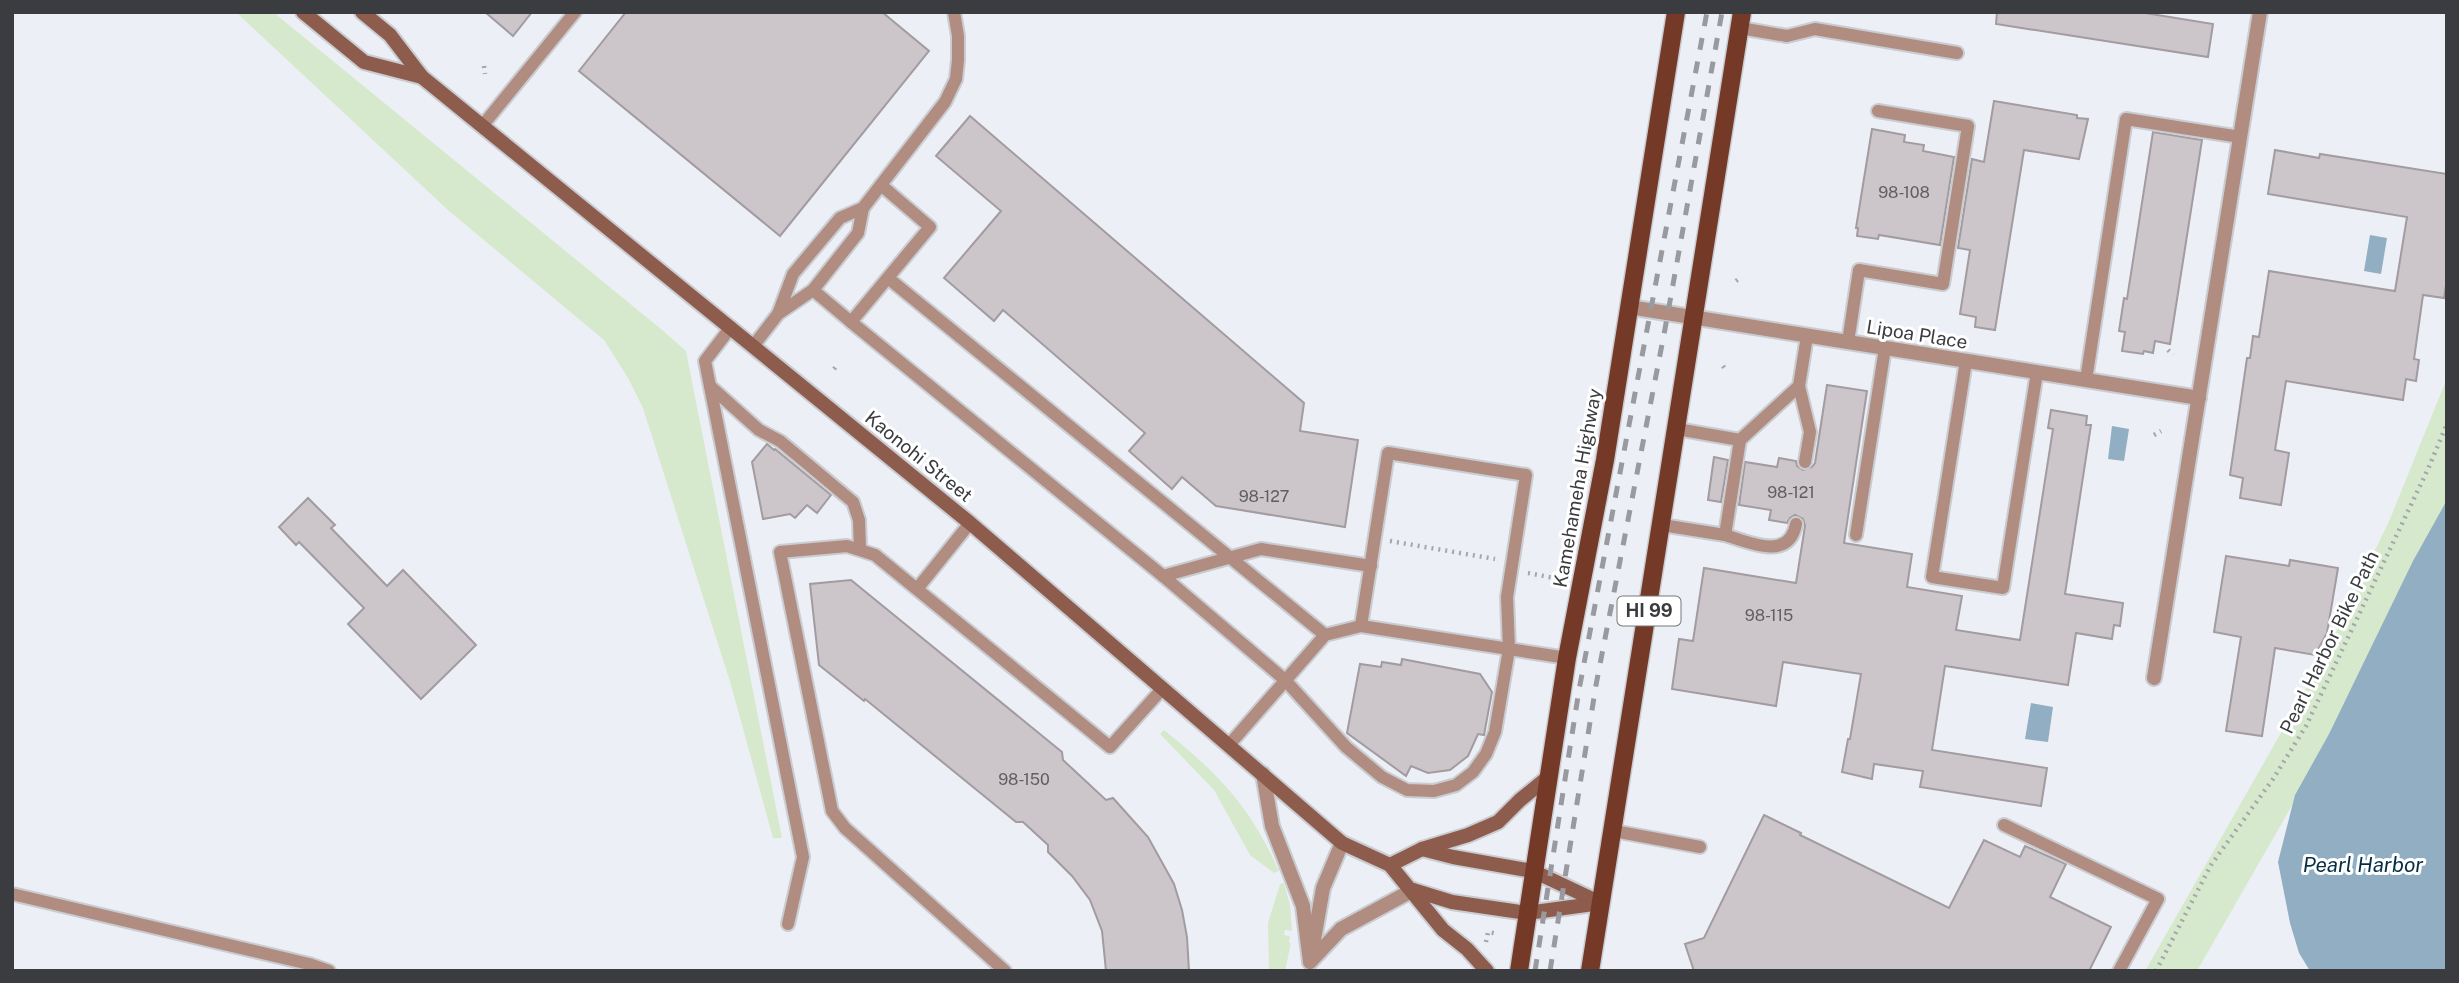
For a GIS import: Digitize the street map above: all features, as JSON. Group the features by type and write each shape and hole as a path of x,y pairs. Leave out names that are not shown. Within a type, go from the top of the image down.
{"main road":[{"name":"Kamehameha Highway","path":"1519,971 1547,778 1605,460 1676,12"},
{"name":"HI 99","path":"1590,971 1741,20"}],"street":[{"name":"Kaonohi Street","path":"303,12 364,62 422,77"},
{"name":"Kaonohi Street","path":"362,12 390,35 422,77 970,523 1342,843 1390,865 1443,930 1468,949 1487,971"},
{"path":"2154,678 2260,12"},
{"name":"Lipoa Place","path":"1629,307 2199,398"},
{"path":"1263,774 1272,826 1303,906 1309,966"},
{"path":"1390,865 1422,849 1468,835 1498,822 1547,778"},
{"path":"1309,966 1323,888 1342,843"},
{"path":"1422,849 1533,871 1601,903"},
{"path":"1309,966 1341,929 1413,890 1452,902 1527,913 1601,903"}],"lane":[{"path":"483,125 575,12"},
{"path":"778,314 813,290 858,233 863,208 939,111 952,90 958,60 954,12"},
{"path":"1741,20 1787,36 1815,29 1957,53"},
{"path":"1848,342 1859,270 1943,284 1968,126 1878,111"},
{"path":"2086,380 2126,119 2240,137"},
{"path":"851,322 930,227 881,185"},
{"path":"754,345 778,314 793,274 840,218 863,208"},
{"path":"888,278 1325,635"},
{"path":"813,290 1163,576 1285,680 1346,747 1382,777 1407,790 1434,791 1456,785 1473,772 1486,754 1495,732 1509,649 1507,597 1526,475 1388,453 1362,626"},
{"path":"731,327 705,361 803,857 788,924"},
{"path":"1805,462 1810,432 1799,386 1807,336"},
{"path":"1856,535 1885,348"},
{"path":"1966,361 1932,577 2003,588 2036,372"},
{"path":"710,385 759,430 780,441 853,502 859,520 860,549"},
{"path":"1725,535 1740,439 1799,386"},
{"path":"1677,429 1740,439"},
{"path":"917,589 970,523"},
{"path":"1662,525 1725,535 1765,548 1776,547 1791,538 1796,524"},
{"path":"1005,971 845,828 832,811 780,552 847,546 875,555 1110,747 1163,688"},
{"path":"1163,576 1261,549 1371,566"},
{"path":"1229,745 1325,635 1362,626 1567,658"},
{"path":"2004,825 2158,899 2119,971"},
{"path":"1614,831 1700,847"},
{"path":"12,894 329,971"}],"path":[{"path":"484,66 485,74"},
{"path":"2168,350 2173,355"},
{"path":"834,369 838,364"},
{"name":"Pearl Harbor Bike Path","path":"2155,971 2211,865 2273,779 2306,726 2447,424"},
{"path":"2154,435 2161,431"},
{"path":"1376,530 1392,542 1501,560 1524,573 1554,578"},
{"path":"1486,943 1488,932 1498,934"}],"green space":[{"path":"241,12 273,12 686,351 782,838 773,838 731,685 643,408 604,340 449,211 239,15"},
{"path":"2447,378 2447,501 2328,743 2197,971 2145,971 2322,661 2390,519"},
{"path":"1164,730 1201,761 1231,792 1256,828 1279,871 1274,873 1250,855 1214,790 1160,734"},
{"path":"1284,883 1290,905 1292,931 1285,930 1284,935 1290,936 1291,943 1285,971 1269,971 1268,923 1280,884"}],"water":[{"path":"2370,235 2387,238 2381,274 2364,271"},
{"path":"2112,426 2129,429 2124,461 2108,459"},
{"name":"Pearl Harbor","path":"2447,500 2447,971 2310,971 2299,953 2290,923 2278,862 2295,795 2329,734 2413,561"},
{"path":"2031,703 2053,707 2048,742 2025,739"}],"building":[{"path":"485,12 532,12 513,36"},
{"path":"626,12 882,12 929,51 780,236 579,71"},
{"path":"1997,12 2139,12 2213,24 2208,57 1996,24"},
{"path":"1994,101 2088,119 2079,159 2024,150 1995,330 1975,327 1976,317 1960,314 1970,250 1958,248 1972,159 1984,162"},
{"path":"970,116 1304,403 1300,431 1358,440 1345,527 1216,506 1182,477 1172,489 1129,451 1145,433 1003,310 994,321 944,278 1001,211 936,156"},
{"path":"1872,129 1905,135 1904,142 1924,145 1923,151 1954,157 1940,245 1879,235 1878,239 1857,236 1856,228"},
{"path":"2153,132 2202,140 2170,344 2155,341 2153,353 2144,351 2143,354 2122,351 2125,332 2119,331 2124,298 2127,299"},
{"path":"2275,150 2319,158 2320,154 2447,174 2447,279 2444,298 2423,295 2414,359 2419,360 2416,381 2406,379 2403,400 2286,381 2275,450 2289,453 2281,505 2240,498 2243,478 2230,475 2247,358 2250,358 2253,336 2259,337 2269,271 2395,291 2407,217 2268,194"},
{"path":"1827,385 1867,391 1844,543 1912,554 1907,587 1962,596 1956,630 2020,640 2053,429 2048,428 2051,410 2087,416 2086,425 2091,425 2065,594 2123,603 2120,626 2114,625 2112,639 2076,633 2068,685 1945,666 1932,750 2047,768 2041,806 1920,787 1923,771 1874,764 1872,779 1842,772 1861,674 1783,662 1776,706 1672,689 1679,639 1693,641 1704,568 1796,583 1805,526 1803,519 1795,515 1787,523 1769,520 1771,510 1739,505 1745,462 1777,467 1779,458 1796,461 1797,466 1803,470 1812,467 1815,463"},
{"path":"767,444 831,495 817,513 807,505 795,518 790,514 763,519 752,462"},
{"path":"1714,457 1728,460 1721,502 1708,500"},
{"path":"308,498 335,525 331,528 387,586 403,570 476,645 421,699 348,624 364,608 299,542 296,545 279,527"},
{"path":"2226,556 2289,566 2290,560 2338,568 2327,633 2315,655 2275,648 2262,736 2226,731 2241,637 2214,632"},
{"path":"851,580 1062,752 1063,760 1106,800 1113,798 1148,837 1174,884 1182,910 1189,971 1106,971 1102,931 1090,900 1072,876 1048,852 1048,845 1023,822 1016,822 819,665 810,584"},
{"path":"1402,659 1480,674 1492,692 1484,735 1478,734 1468,756 1450,770 1428,773 1411,766 1406,776 1347,733 1360,664 1381,667 1382,662 1401,665"},
{"path":"1764,815 1949,908 1984,840 2020,857 2025,846 2066,864 2050,897 2111,927 2089,971 1694,971 1685,944 1704,938"}],"railway":[{"path":"1535,971 1579,690 1707,12"},
{"path":"1550,971 1596,685 1665,329 1722,12"}]}
